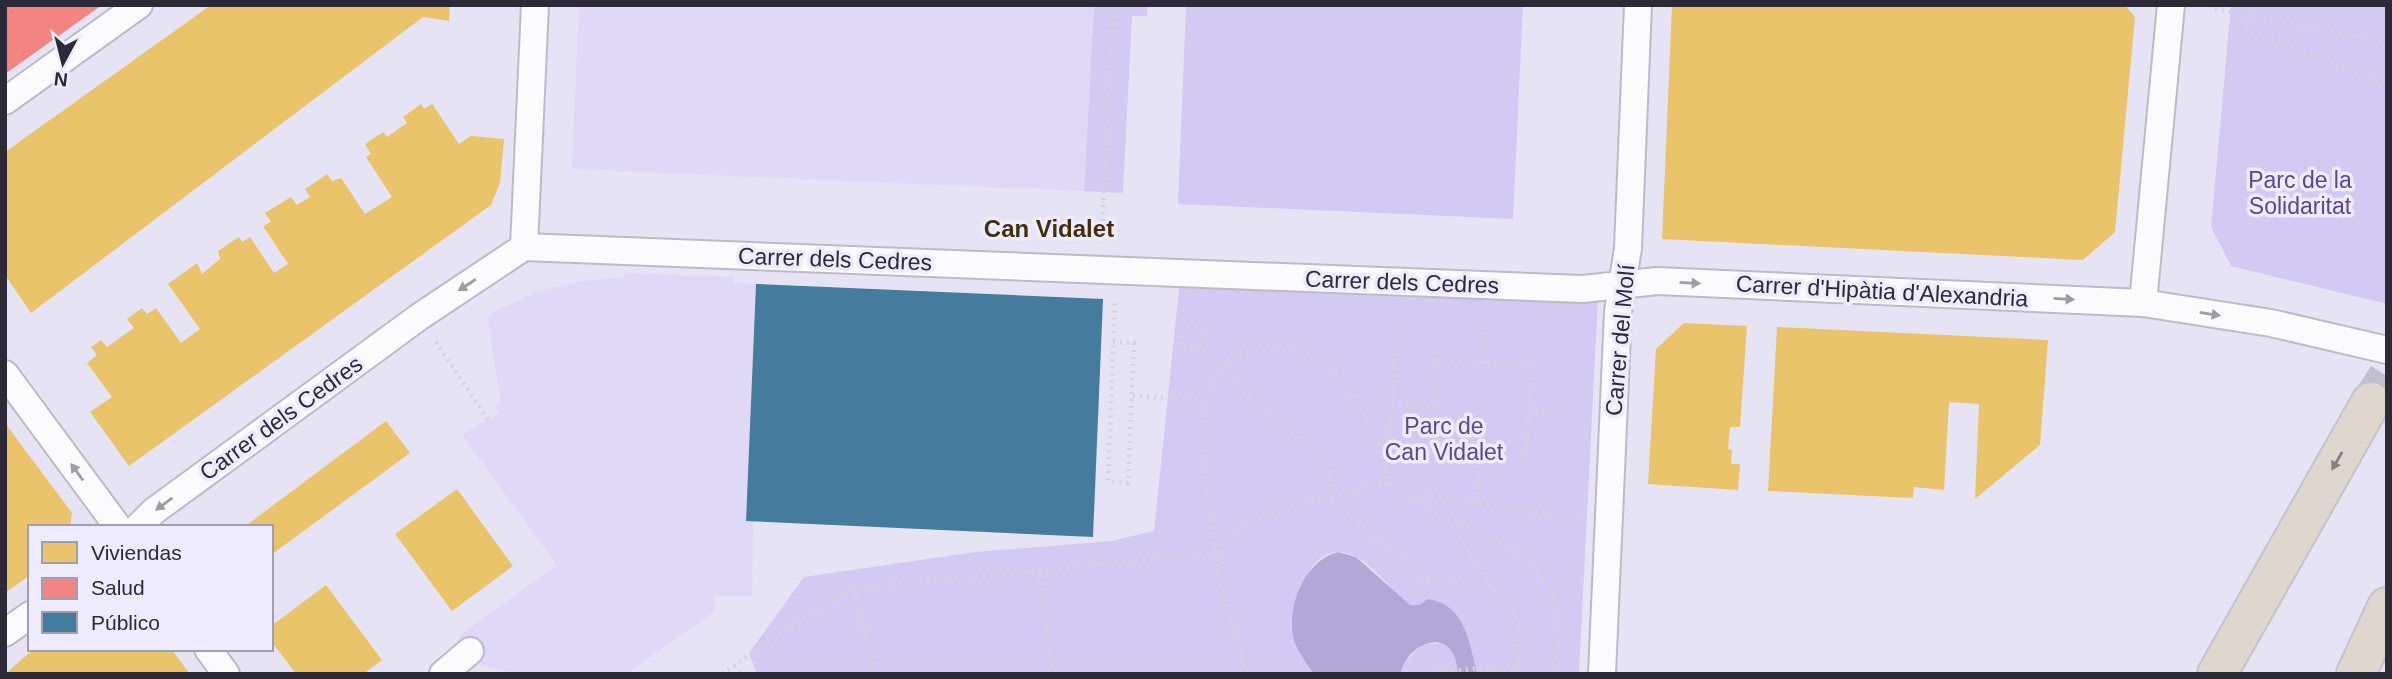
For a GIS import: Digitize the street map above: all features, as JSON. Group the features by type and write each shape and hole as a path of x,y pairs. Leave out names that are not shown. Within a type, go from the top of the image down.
{"highway":[{"path":"2217,674 2371,402"},
{"path":"2356,674 2387,607"}],"street":[{"path":"5,101 139,5"},
{"path":"524,247 535,5"},
{"name":"Carrer del Molí","path":"1602,674 1618,312 1628,248 1638,5"},
{"path":"2143,303 2171,5"},
{"name":"Carrer dels Cedres","path":"140,525 154,512 419,317 524,247 1583,289 1622,285"},
{"name":"Carrer d'Hipàtia d'Alexandria","path":"1622,285 1657,281 2143,303 2271,323 2387,350"},
{"path":"5,374 117,525"},
{"path":"5,633 28,616"},
{"path":"209,651 226,674"},
{"path":"443,674 470,651"}],"path":[{"path":"1102,235 1113,5"},
{"path":"2215,9 2387,42"},
{"path":"2240,15 2248,30 2379,82 2387,79"},
{"path":"1113,342 1134,343 1128,483 1108,481 1113,342 1115,289"},
{"path":"419,317 488,420"},
{"path":"1199,344 1189,349 1184,347 1180,343 1181,332 1190,327 1196,329 1200,333 1199,344 1221,373 1328,462 1331,499 1424,580 1469,583"},
{"path":"1384,453 1389,444 1396,332"},
{"path":"1485,362 1486,333"},
{"path":"1247,674 1220,586 1206,491 1205,400 1225,363 1238,352 1260,346 1280,346 1310,355 1338,375 1351,389 1384,453 1386,481 1392,488 1424,509 1514,549 1536,567 1554,599 1558,621 1555,674"},
{"path":"1438,360 1485,362 1531,365 1526,457 1432,453 1438,360"},
{"path":"1133,396 1205,400"},
{"path":"1392,405 1435,407"},
{"path":"1528,412 1563,413"},
{"path":"1477,502 1479,456"},
{"path":"1214,537 1302,500 1331,499 1386,481"},
{"path":"1411,498 1430,495 1609,524"},
{"path":"1458,523 1460,536 1487,581 1514,613 1519,630 1518,674"},
{"path":"722,674 854,588 1217,552"},
{"path":"1038,571 1054,674"},
{"path":"854,588 875,674"},
{"path":"1424,674 1519,664"},
{"path":"734,666 740,674"}],"shaded area":[{"path":"579,5 1094,5 1084,191 572,169"},
{"path":"624,273 734,277 734,283 756,284 746,521 753,521 752,596 715,596 714,612 626,674 519,674 480,665 459,636 557,565 462,435 499,413 494,406 501,401 487,315 539,291 581,281 623,277"},
{"path":"1338,552 1356,557 1410,605 1419,605 1428,599 1450,608 1464,627 1477,674 1458,674 1455,657 1448,647 1430,643 1411,654 1404,663 1401,674 1314,674 1294,640 1292,627 1295,600 1300,587 1315,565"}],"green space":[{"path":"1094,5 1148,5 1147,16 1132,16 1123,193 1084,191"},
{"path":"1186,5 1523,5 1513,219 1178,204"},
{"name":"Parc de la Solidaritat","path":"2231,5 2387,5 2387,304 2231,266 2211,227"},
{"name":"Parc de Can Vidalet","path":"1180,280 1598,297 1579,674 1477,674 1464,627 1450,608 1428,599 1419,605 1410,605 1367,564 1348,553 1337,552 1316,562 1308,573 1294,613 1297,647 1314,674 757,674 749,653 804,577 975,552 1111,541 1154,531"},
{"path":"1447,643 1456,654 1458,674 1401,674 1404,663 1423,644"}],"building: Viviendas":[{"path":"211,5 450,5 449,21 423,17 31,313 5,275 5,152"},
{"path":"1672,5 2125,5 2135,17 2115,232 2083,260 1662,239"},
{"path":"421,104 424,109 432,104 459,144 471,136 504,139 500,183 491,205 129,466 90,412 112,397 87,363 97,355 91,347 101,340 107,347 134,328 127,319 142,308 147,314 156,308 181,343 200,329 168,284 197,263 202,274 220,259 218,251 239,237 242,242 250,237 274,273 288,264 263,226 271,222 265,213 291,197 297,205 310,197 305,189 327,174 332,181 341,178 365,214 392,197 366,157 371,154 365,144 383,132 387,137 407,123 403,117"},
{"path":"1684,323 1747,326 1740,427 1730,427 1728,449 1732,450 1731,464 1740,464 1738,490 1648,484 1656,349"},
{"path":"1777,327 2048,340 2040,445 1975,499 1979,404 1949,402 1944,490 1914,487 1913,498 1768,491"},
{"path":"386,421 410,453 273,554 273,525 247,525"},
{"path":"5,423 72,513 70,525 28,525 28,576 5,593"},
{"path":"457,489 513,566 452,611 395,534"},
{"path":"326,585 382,660 363,674 296,674 273,644 273,625"},
{"path":"32,651 173,651 190,674 5,674"}],"building: Salud":[{"path":"5,5 102,5 5,74"}],"building: Público":[{"path":"756,284 1103,299 1093,537 746,521"}],"tunnel":[{"path":"2371,402 2387,376"}],"district":[{"name":"Can Vidalet","path":"1049,229"}]}
